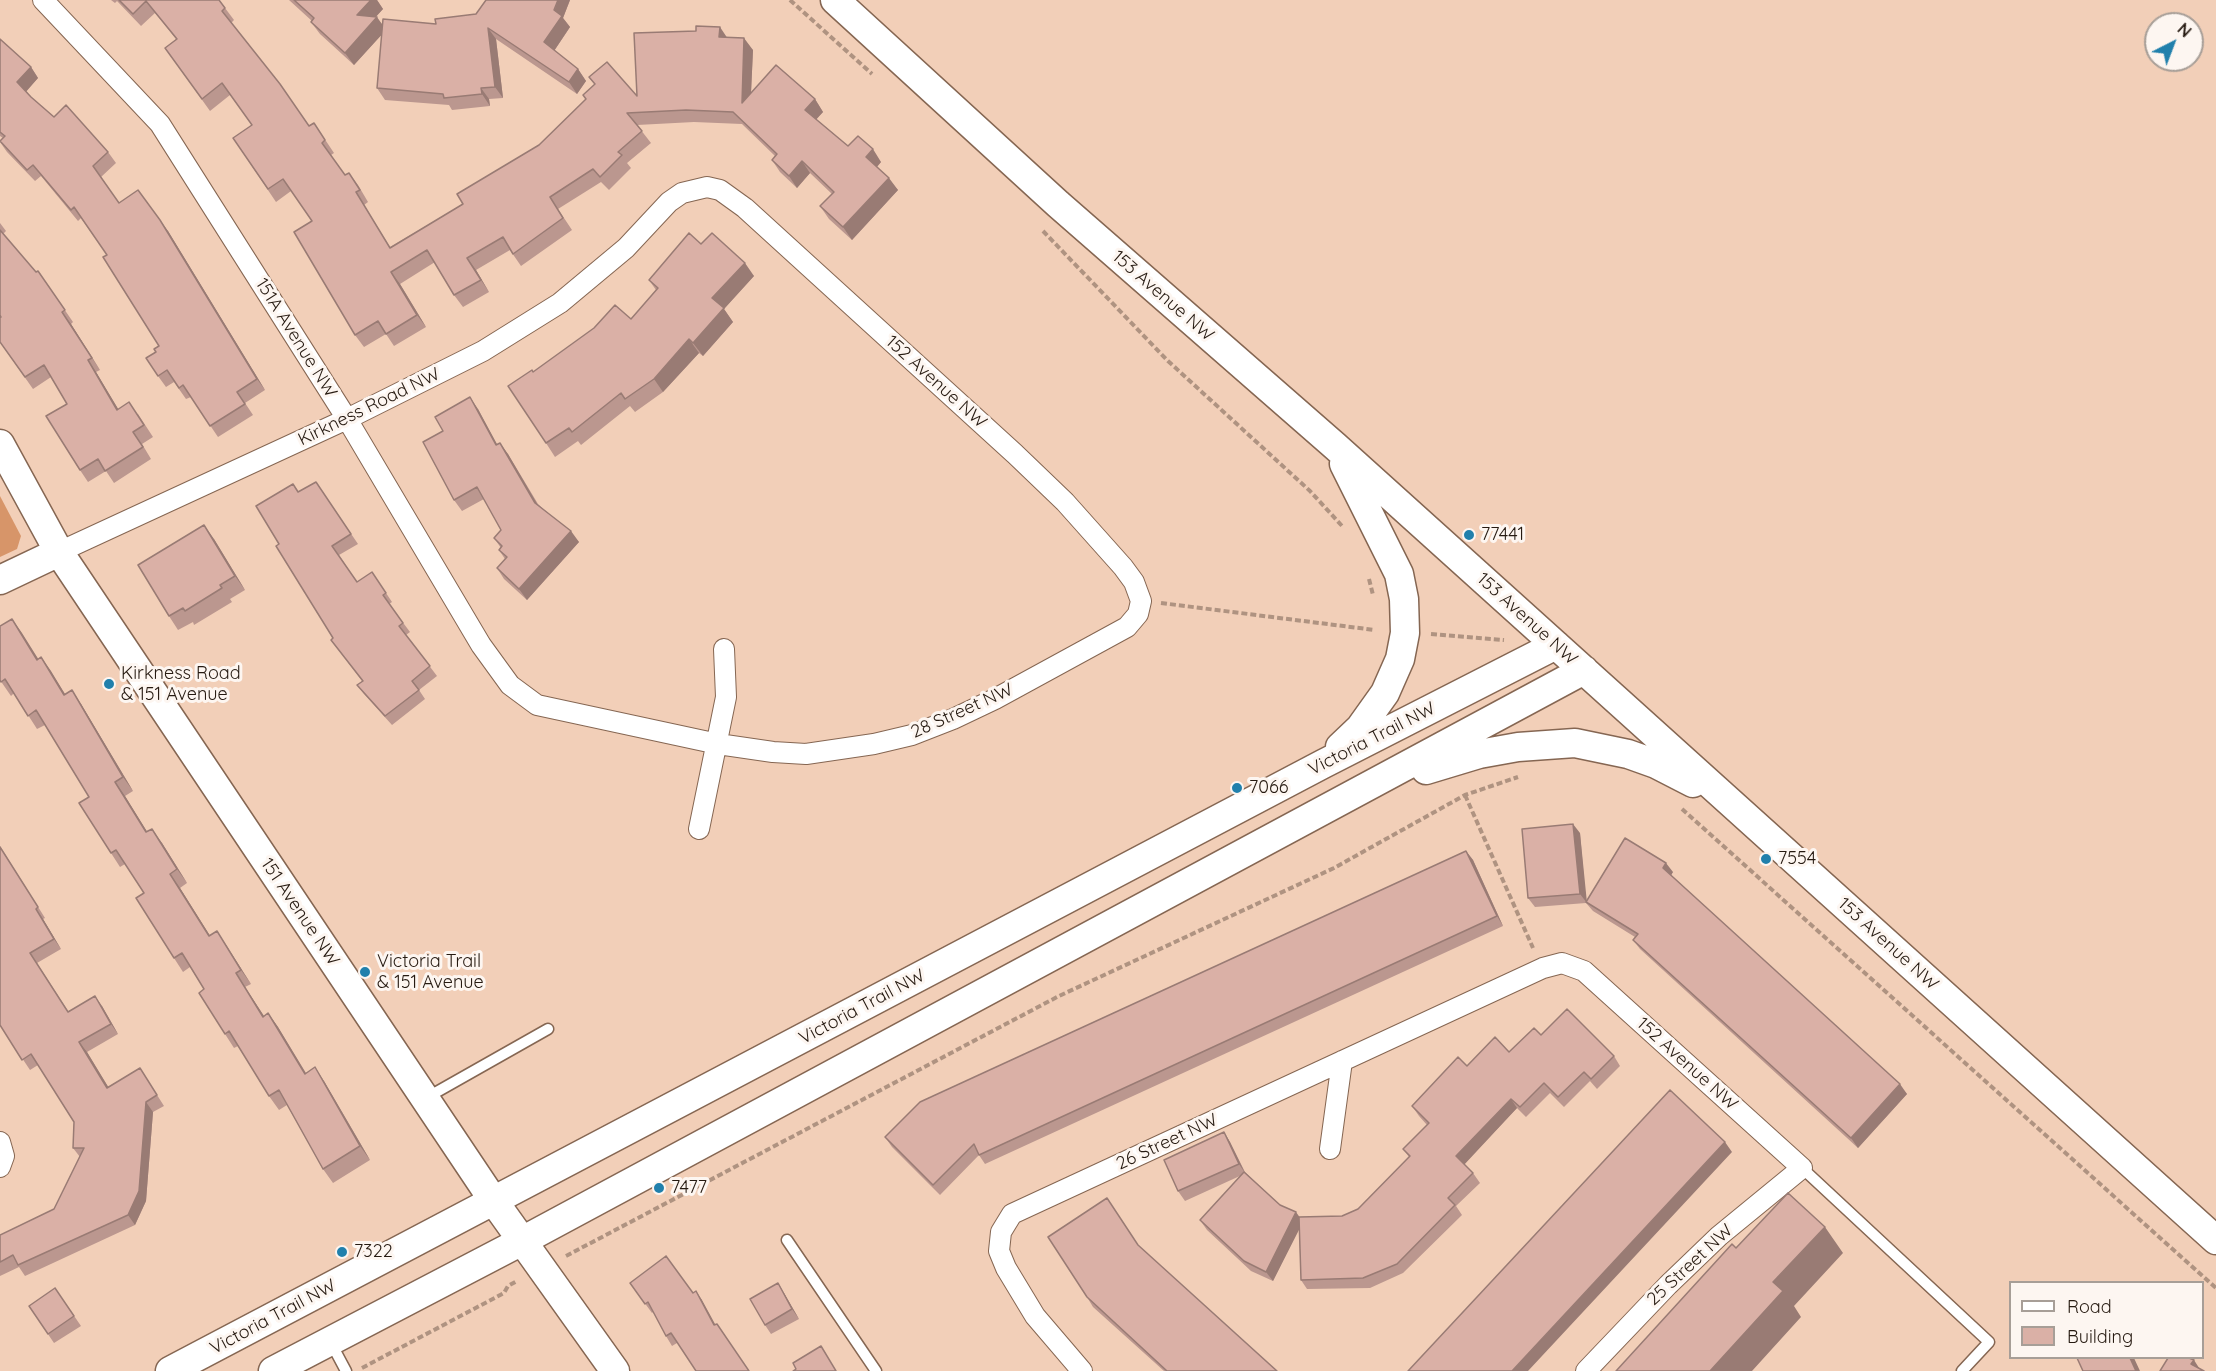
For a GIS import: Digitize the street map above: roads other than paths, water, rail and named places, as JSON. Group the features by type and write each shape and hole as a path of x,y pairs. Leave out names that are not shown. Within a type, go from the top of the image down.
{"main road":[{"name":"153 Avenue NW","path":"835,0 1058,204 1335,446 2216,1240"},
{"name":"151 Avenue NW","path":"0,444 59,552 493,1200 615,1371"},
{"path":"1323,764 1360,728 1385,693 1400,659 1405,633 1404,599 1399,574 1335,446"},
{"name":"Kirkness Road NW","path":"0,580 59,552"},
{"name":"Victoria Trail NW","path":"170,1371 1323,764 1556,645"},
{"path":"273,1371 522,1241 1584,670"},
{"path":"1341,801 1448,762 1479,754 1518,747 1575,743 1606,748 1656,764 1734,806"}],"street":[{"name":"151A Avenue NW","path":"43,0 160,124 347,419 481,645 510,685 522,696"},
{"name":"Kirkness Road NW","path":"59,552 347,419 483,351 560,303 617,256 669,202 682,193 707,187"},
{"name":"152 Avenue NW","path":"707,187 720,190 745,208 1015,454 1065,502 1123,567 1134,582 1142,601"},
{"name":"28 Street NW","path":"522,696 537,705 561,711 718,744 806,754 874,744 912,735 995,699 1128,627 1138,614 1142,601"},
{"path":"699,829 726,697 724,649"},
{"name":"26 Street NW","path":"1082,1371 1035,1316 1006,1268 999,1251 1001,1232 1012,1214 1543,968 1562,963 1570,964"},
{"name":"152 Avenue NW","path":"1570,964 1584,971 1802,1168"},
{"path":"1330,1149 1342,1061"},
{"name":"25 Street NW","path":"1586,1371 1668,1285 1719,1236 1802,1168"}],"lane":[{"path":"425,1098 548,1029"},
{"path":"1802,1168 1989,1342 1962,1371"},
{"path":"787,1240 876,1371"},
{"path":"330,1341 346,1371"}],"place":[{"name":"77441","path":"1469,535"},
{"name":"Kirkness Road & 151 Avenue","path":"109,684"},
{"name":"7066","path":"1237,788"},
{"name":"7554","path":"1766,859"},
{"name":"Victoria Trail & 151 Avenue","path":"365,972"},
{"name":"7477","path":"659,1188"},
{"name":"7322","path":"342,1252"}]}
